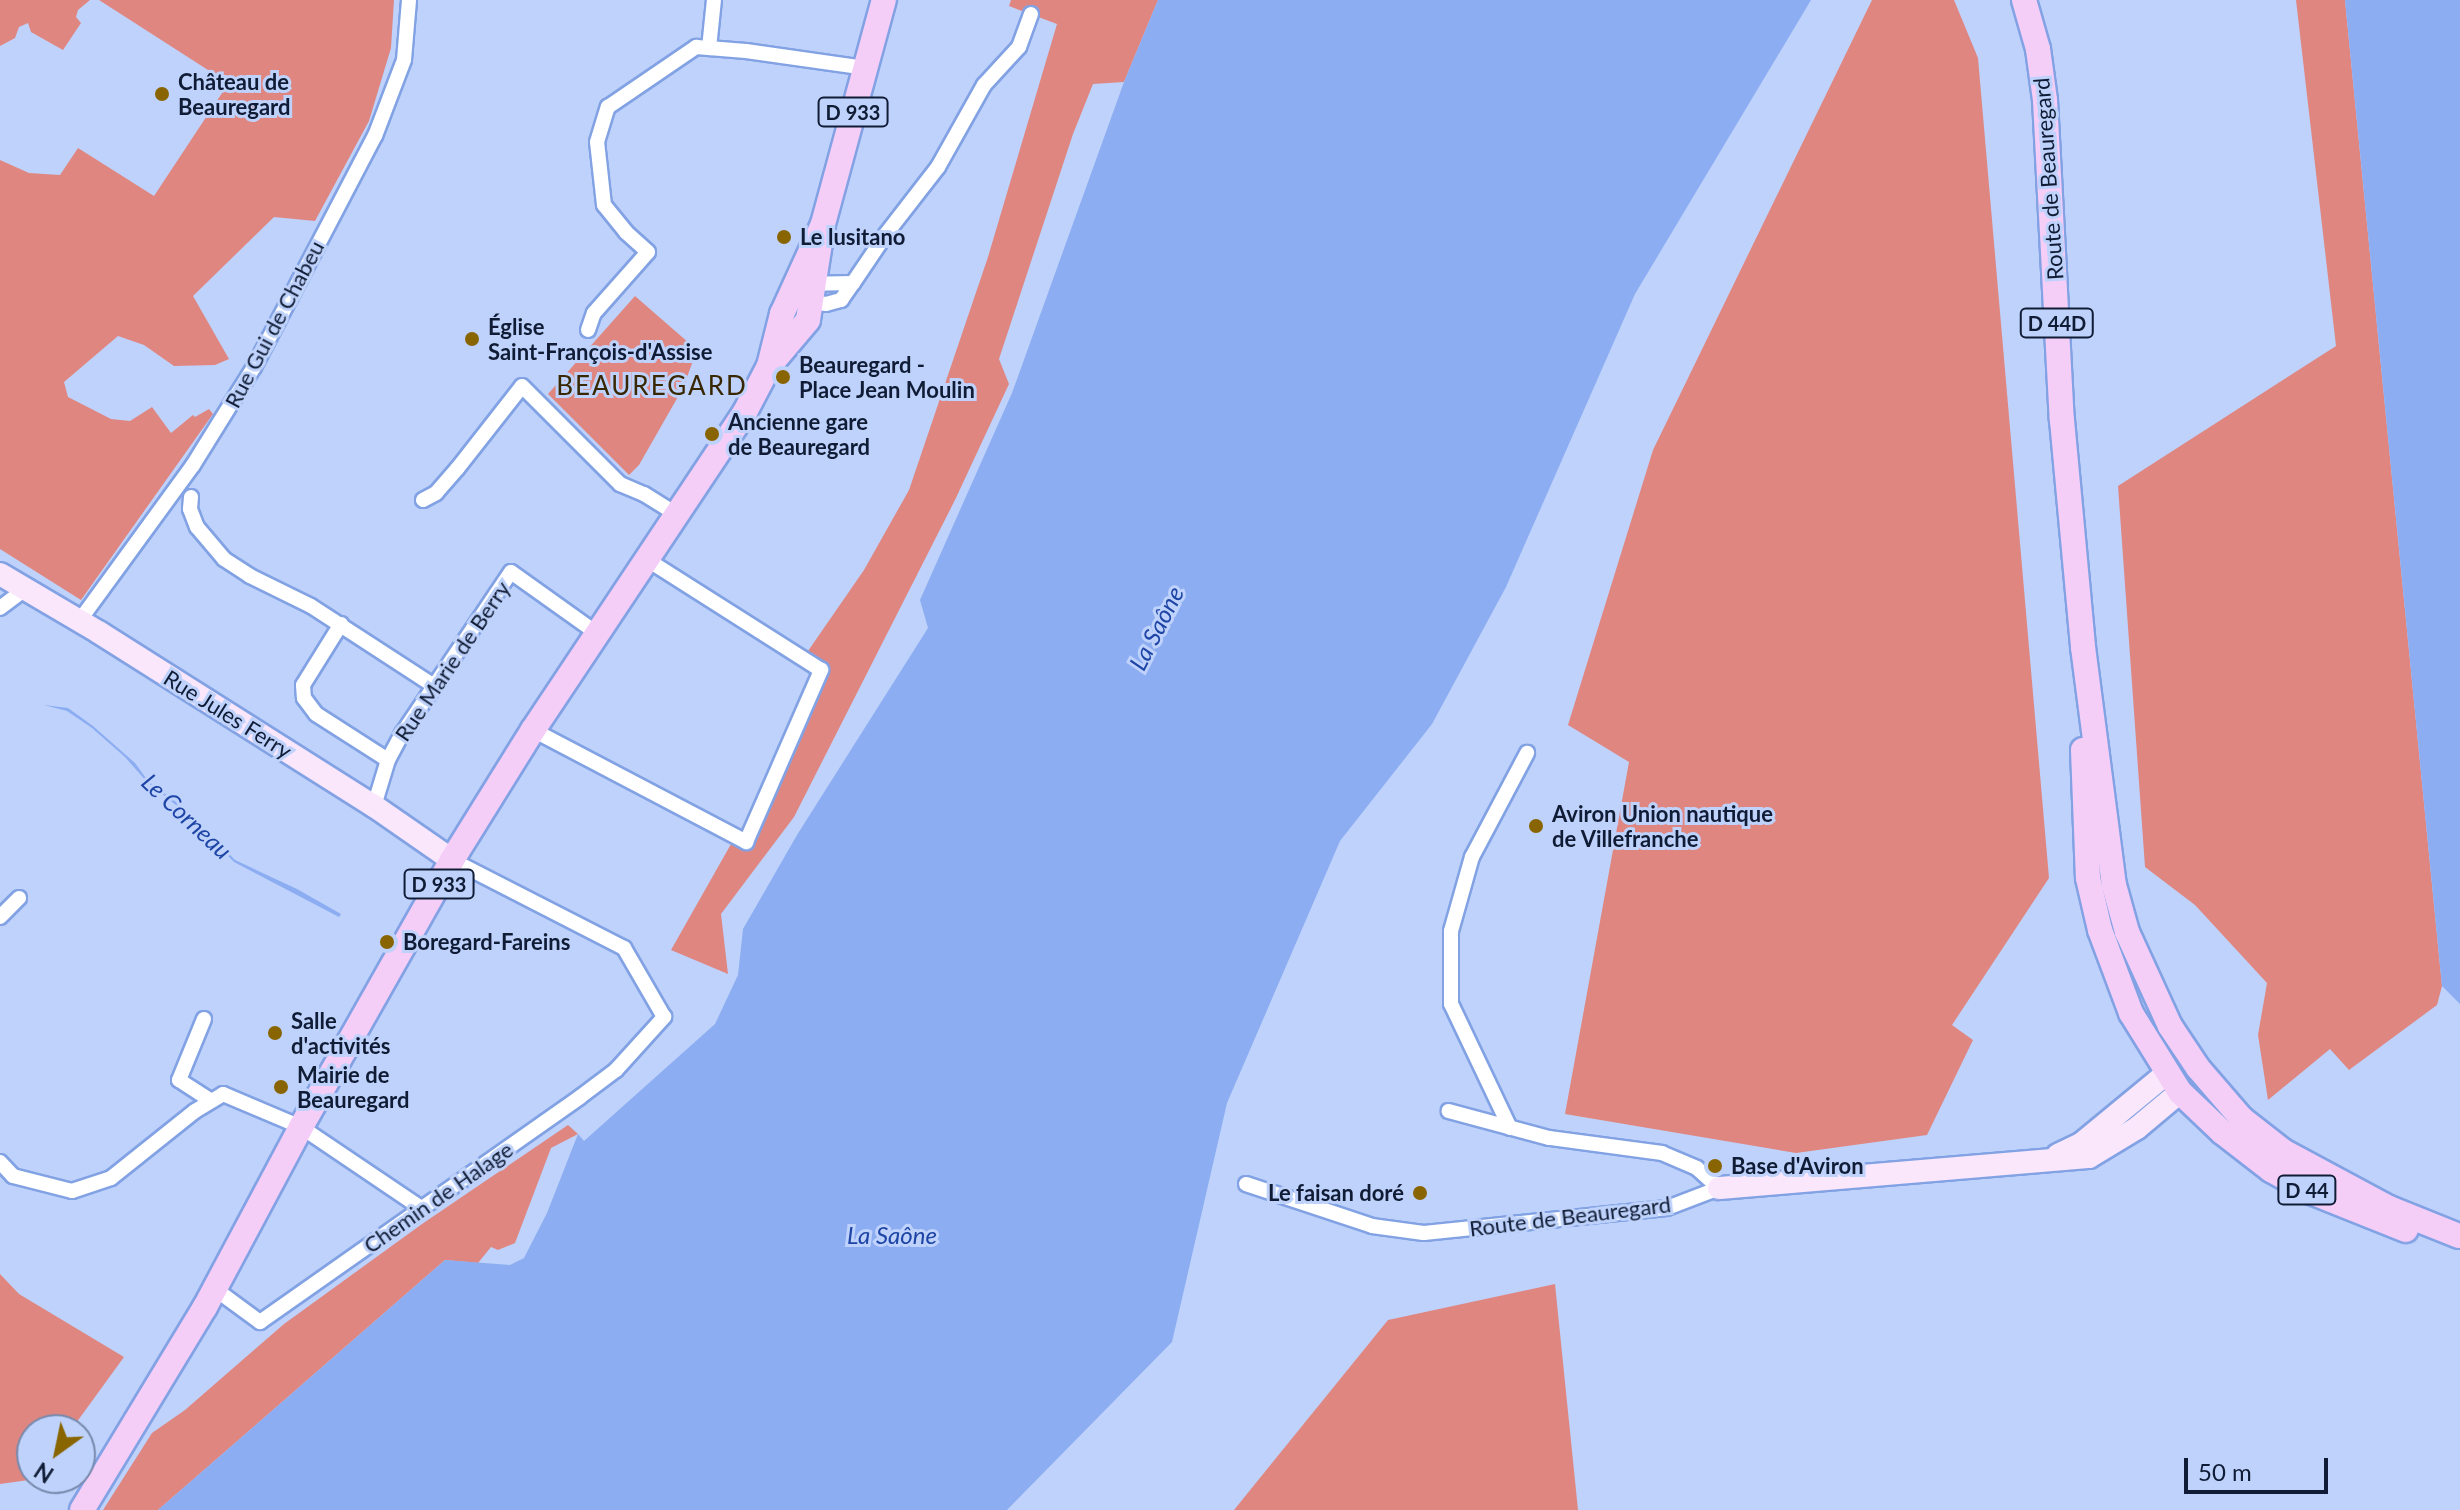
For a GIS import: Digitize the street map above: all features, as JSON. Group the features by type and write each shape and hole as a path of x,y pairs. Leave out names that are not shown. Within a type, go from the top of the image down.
{"main road":[{"name":"D 933","path":"82,1510 215,1289 301,1127 452,860 533,730 745,412 769,366 808,320 805,293 884,0"},
{"name":"Route de Beauregard","path":"2024,0 2038,49 2045,100 2062,420 2083,647"},
{"name":"D 44D","path":"2083,647 2119,906 2154,996 2198,1068"},
{"name":"D 44D","path":"2083,647 2088,878 2100,930 2131,1013 2173,1082"},
{"path":"2173,1082 2198,1068"},
{"name":"D 44","path":"2198,1068 2242,1119 2283,1151 2389,1208 2460,1236"},
{"name":"D 44","path":"2173,1082 2222,1132 2271,1170 2311,1192 2415,1233 2460,1236"}],"street":[{"name":"Rue Gui de Chabeu","path":"80,620 193,465 267,342 375,136 404,60 409,0"},
{"path":"709,48 714,0"},
{"path":"805,293 826,304 841,300 886,234 938,167 984,85 1019,47 1031,14"},
{"path":"588,330 594,313 648,252 604,205 597,142 608,107 696,47 865,68"},
{"path":"423,500 436,493 450,477 522,386 615,479 677,515"},
{"path":"191,497 190,509 197,527 224,559 341,624 434,686"},
{"path":"533,730 746,842 821,670 648,560"},
{"name":"Rue Marie de Berry","path":"374,806 388,760 511,572 598,634"},
{"name":"Rue Jules Ferry","path":"0,574 80,620 374,806 452,860"},
{"path":"0,608 24,590"},
{"path":"341,624 303,685 304,698 316,714 388,760"},
{"path":"1510,1128 1451,1004 1451,931 1472,857 1527,753"},
{"name":"Chemin de Halage","path":"215,1289 260,1322 616,1070 664,1017 624,948 452,860"},
{"path":"0,917 19,898"},
{"path":"204,1019 179,1080 211,1101"},
{"name":"Route de Beauregard","path":"1246,1184 1372,1226 1424,1233 1667,1208 1719,1188 2043,1162 2081,1144 2173,1082"},
{"path":"0,1162 13,1176 72,1191 111,1178 223,1094 301,1127 421,1208"},
{"path":"1449,1111 1549,1138 1662,1153 1697,1168 1719,1188"}],"shaded area":[{"path":"0,0 90,0 78,10 76,17 81,23 63,50 31,32 28,23 19,27 15,38 0,46"},
{"path":"99,0 394,0 391,48 369,121 315,221 274,217 193,296 229,359 215,365 174,366 144,345 118,336 64,382 68,397 111,419 130,421 152,407 171,433 193,415 195,417 209,409 213,414 81,600 0,549 0,160 29,173 60,175 78,148 154,196 226,87 231,84 228,76 222,79"},
{"path":"1011,0 1158,0 1124,82 1093,84 1073,134 999,359 1009,384 955,500 794,817 721,914 728,974 671,950 735,837 745,842 821,670 808,651 864,570 909,490 988,257 1057,24 1009,6"},
{"path":"1872,0 1954,0 1978,58 2049,878 1952,1025 1973,1040 1927,1135 1796,1153 1565,1114 1629,762 1568,725 1653,450"},
{"path":"2296,0 2345,0 2442,986 2437,1005 2349,1070 2330,1049 2268,1100 2258,1035 2267,983 2195,905 2145,867 2118,486 2336,346"},
{"path":"635,296 697,350 683,388 639,465 629,475 548,394"},
{"path":"568,1125 578,1134 551,1148 515,1243 498,1250 491,1247 478,1263 445,1260 158,1510 103,1510 152,1433 185,1410 284,1324 422,1224"},
{"path":"0,1274 19,1294 124,1357 83,1414 16,1414 16,1482 0,1484"},
{"path":"1555,1284 1578,1510 1234,1510 1388,1320"}],"water":[{"name":"La Saône","path":"1158,0 1811,0 1635,294 1506,587 1432,724 1340,841 1227,1103 1172,1342 1007,1510 158,1510 445,1260 510,1265 524,1258 547,1213 578,1134 584,1141 715,1024 738,975 743,929 797,835 928,628 920,600 1012,393 1124,82"},
{"path":"2345,0 2460,0 2460,1004 2442,986"},
{"path":"44,705 68,708 93,726 135,763 148,781 188,811 235,860 297,889 341,914 339,917 234,862 186,813 147,782 125,757 92,728 67,711"}],"place":[{"name":"Château de Beauregard","path":"162,94"},
{"name":"Le lusitano","path":"784,237"},
{"name":"Église Saint-François-d'Assise","path":"472,339"},
{"name":"Beauregard - Place Jean Moulin","path":"783,377"},
{"name":"Ancienne gare de Beauregard","path":"712,434"},
{"name":"Aviron Union nautique de Villefranche","path":"1536,826"},
{"name":"Boregard-Fareins","path":"387,942"},
{"name":"Salle d'activités","path":"275,1033"},
{"name":"Mairie de Beauregard","path":"281,1087"},
{"name":"Base d'Aviron","path":"1715,1166"},
{"name":"Le faisan doré","path":"1420,1193"}],"district":[{"name":"BEAUREGARD","path":"652,386"}],"water label":[{"name":"Le Corneau","path":"187,816"}]}
